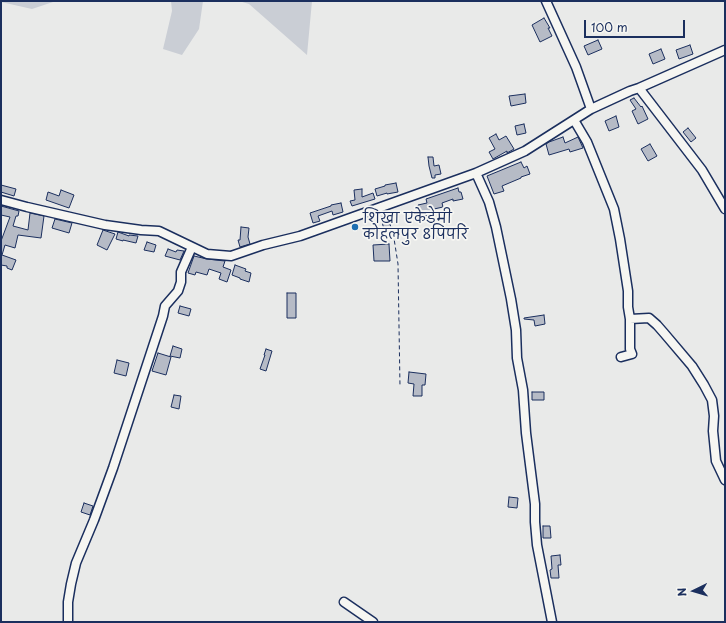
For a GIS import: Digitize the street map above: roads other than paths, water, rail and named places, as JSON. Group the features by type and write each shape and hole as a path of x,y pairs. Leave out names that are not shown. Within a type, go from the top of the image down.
{"street":[{"path":"546,1 576,67 591,109"},
{"path":"1,200 105,225 159,231 207,254 230,256 263,245 300,236 476,173 525,151 591,109 725,50"},
{"path":"639,88 702,170 725,209"},
{"path":"574,120 587,142 614,209 620,239 628,291 630,349 632,354 621,357"},
{"path":"476,173 489,202 512,299 516,330 517,358 523,390 526,433 535,504 537,545 552,622"},
{"path":"68,622 68,602 76,563 113,468 165,306 178,291 181,282 181,272 192,247"},
{"path":"630,319 649,318 657,325 692,366 704,385 712,400 714,416 712,432 716,461 725,480"},
{"path":"344,602 373,622"}],"place":[{"name":"शिखा एकेडेमी कोहलपुर 8पिपरि","path":"355,227"}]}
